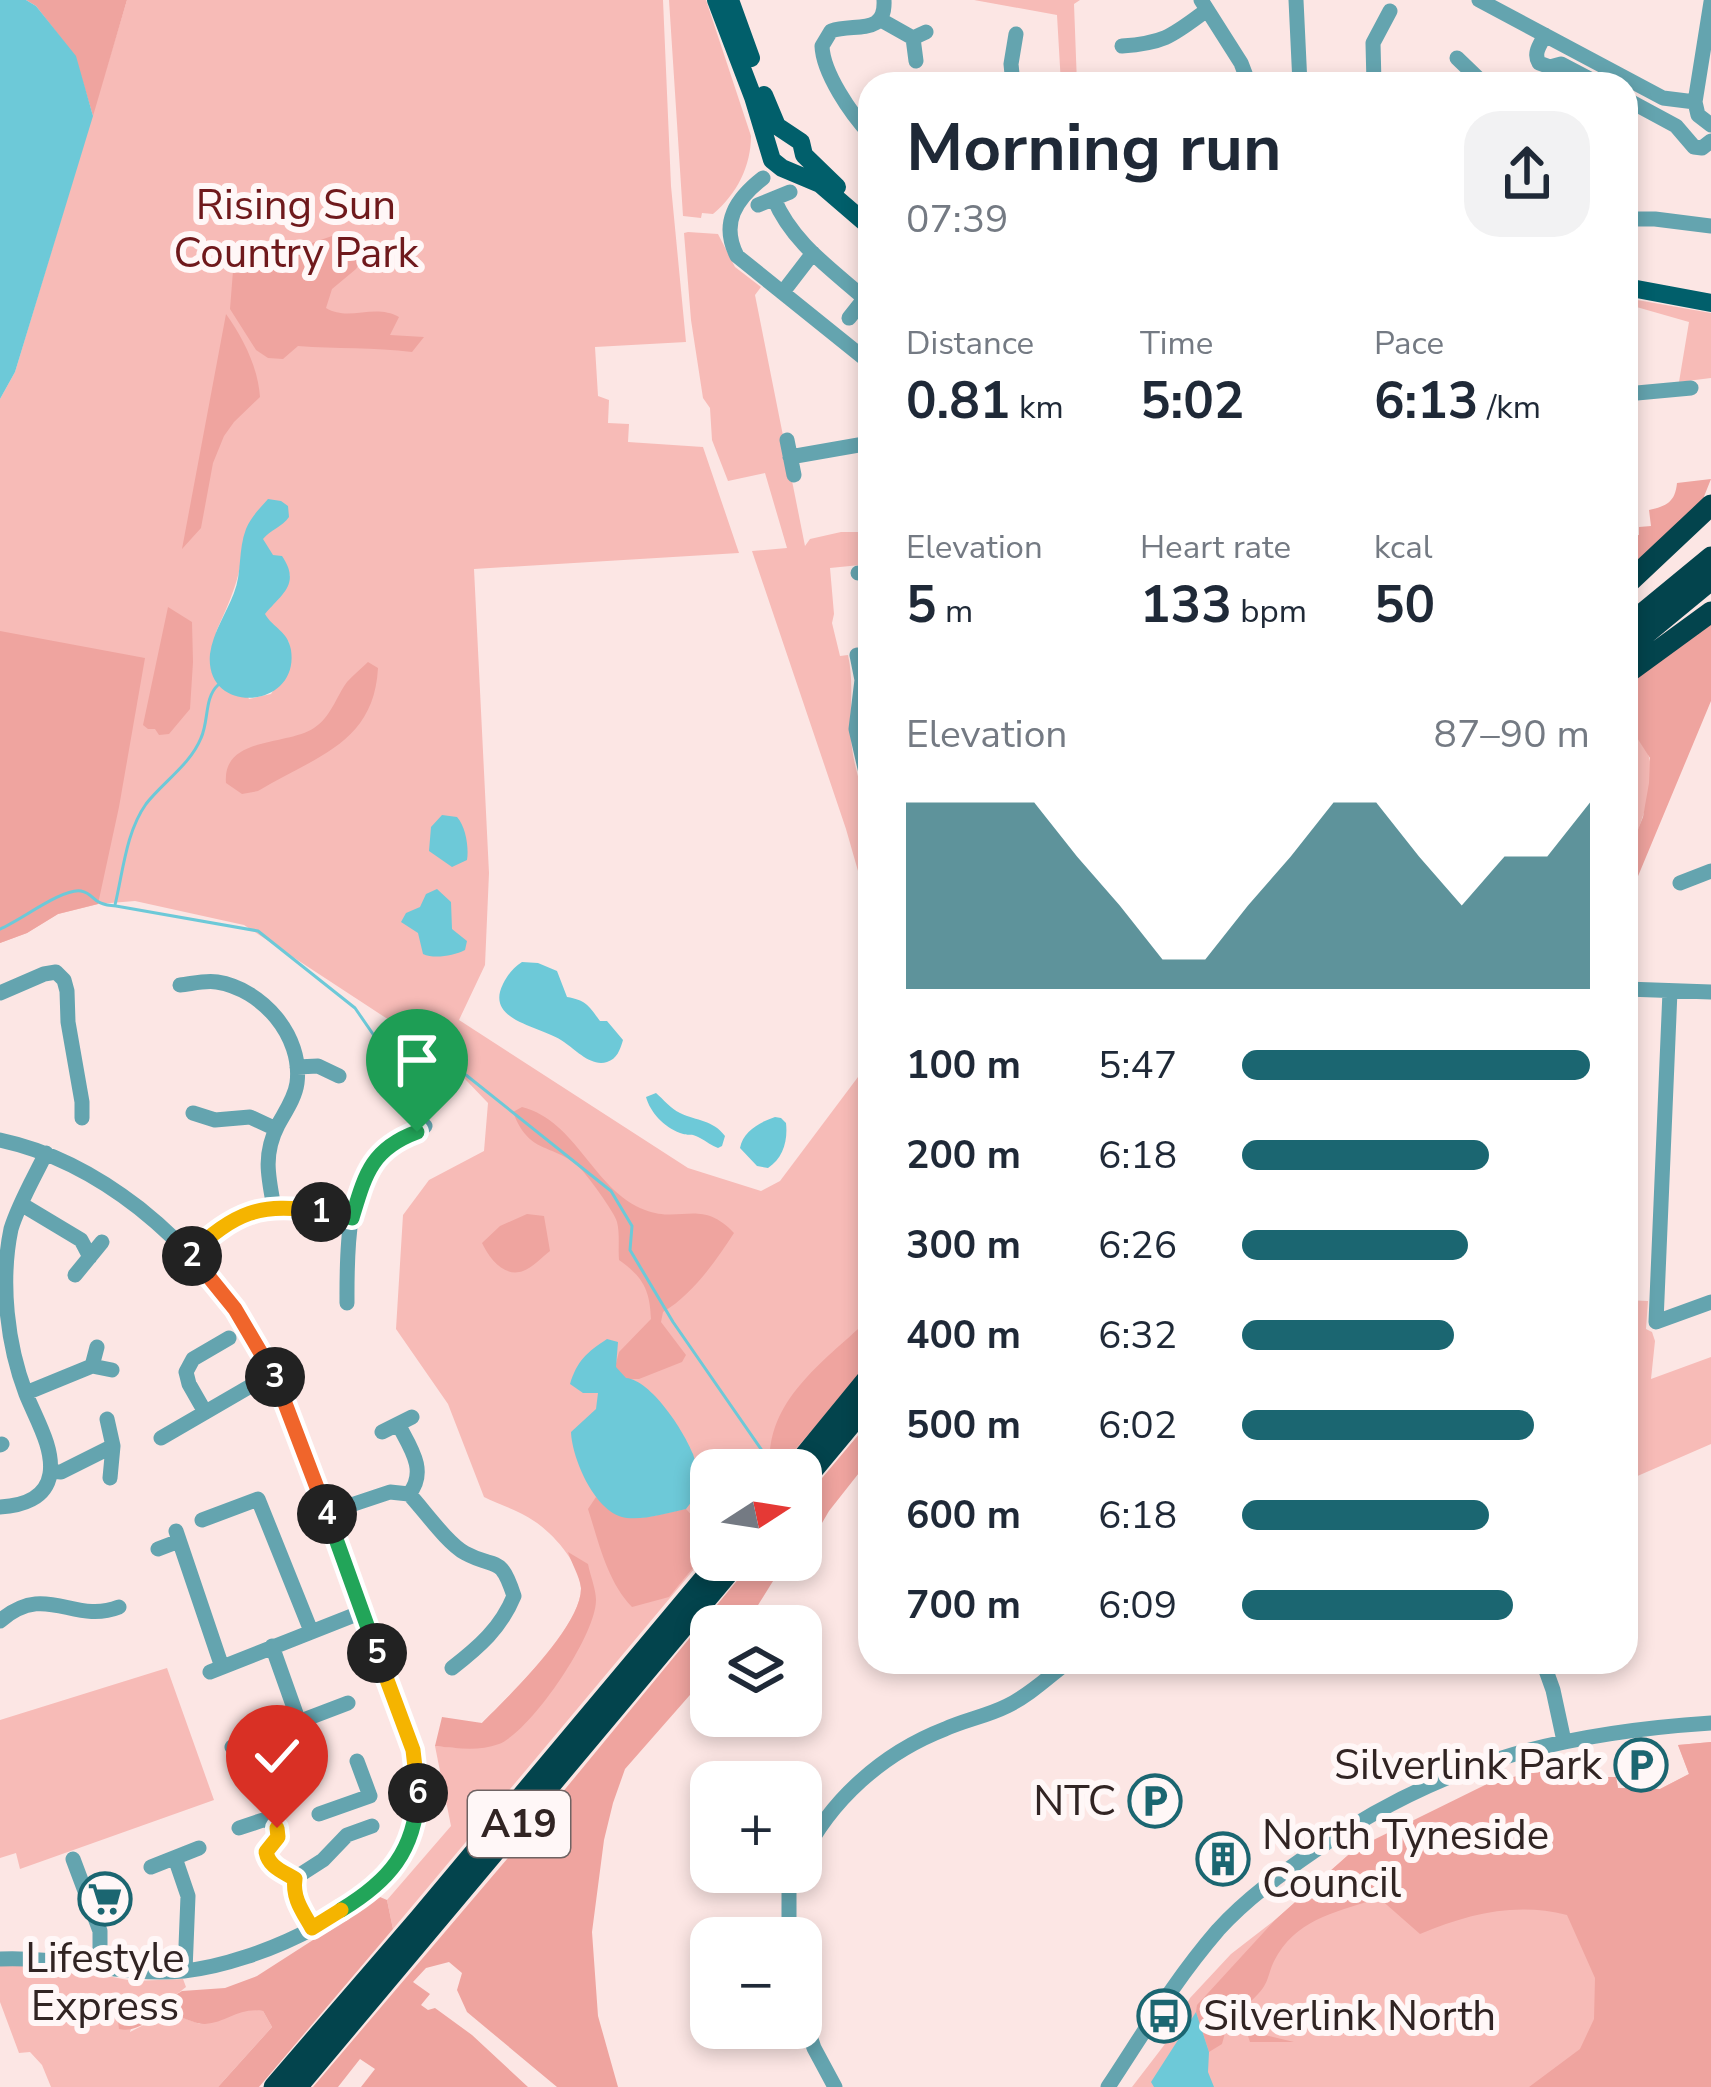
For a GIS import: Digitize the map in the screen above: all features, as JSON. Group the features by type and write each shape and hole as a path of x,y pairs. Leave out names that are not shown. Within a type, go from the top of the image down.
{"highway":[{"path":"1638,574 1711,506"},
{"path":"1638,617 1711,557"},
{"path":"1638,640 1711,580"},
{"path":"1638,665 1711,612"},
{"path":"810,1449 858,1391"},
{"path":"822,1459 858,1415"},
{"name":"A19","path":"274,2087 702,1581"},
{"name":"A19","path":"297,2087 721,1581"}],"main road":[{"path":"716,0 774,164 820,184 858,213"},
{"path":"730,0 777,126 801,142 804,155 858,210"},
{"path":"774,164 775,141 788,136"},
{"path":"774,164 798,166 804,155"},
{"path":"1638,280 1711,292"},
{"path":"1638,289 1711,303"}],"street":[{"path":"881,20 884,0"},
{"path":"1296,0 1300,72"},
{"path":"1480,0 1614,72"},
{"path":"1711,2 1695,102 1698,115 1711,124"},
{"path":"1122,46 1168,39 1204,5 1244,72"},
{"path":"858,118 824,61 822,46 831,31 881,20 920,35 916,61"},
{"path":"1374,72 1373,43 1391,21"},
{"path":"1545,35 1537,51 1539,63 1561,64 1576,72"},
{"path":"1009,42 1012,72"},
{"path":"1457,58 1472,72"},
{"path":"1638,85 1663,98 1695,102"},
{"path":"1638,110 1676,126 1694,147 1702,148 1711,141"},
{"path":"774,164 739,199 729,232 732,246 742,262 858,353"},
{"path":"774,199 799,241 858,288"},
{"path":"1638,219 1711,226"},
{"path":"783,292 813,253"},
{"path":"849,318 858,306"},
{"path":"1638,393 1691,388"},
{"path":"794,475 788,448 858,443"},
{"path":"0,993 44,974 56,972 64,980 82,1118"},
{"path":"180,985 214,981 241,990 266,1004 290,1041 297,1085 266,1164 274,1207"},
{"path":"1638,990 1711,992"},
{"path":"1670,991 1656,1322 1711,1302"},
{"path":"297,1067 318,1066 340,1076"},
{"path":"193,1113 215,1120 250,1117 276,1129"},
{"path":"347,1303 347,1253 364,1178 379,1154 425,1126"},
{"path":"0,1140 76,1166 122,1195 190,1254 235,1309 291,1413 413,1750 418,1778 412,1833 387,1877 312,1928 244,1959 185,1971 131,1973 59,1960 0,1959"},
{"path":"0,1507 36,1498 51,1472 48,1448 4,1336 2,1256 20,1204 46,1153"},
{"path":"20,1204 81,1240 90,1257"},
{"path":"190,1254 219,1228 274,1207 352,1218"},
{"path":"75,1275 102,1242"},
{"path":"205,1412 186,1372 193,1359 230,1338"},
{"path":"92,1366 97,1347"},
{"path":"26,1393 92,1366 112,1370"},
{"path":"165,1430 273,1373"},
{"path":"107,1419 113,1446 110,1478"},
{"path":"327,1513 390,1492 415,1490 418,1463 397,1424"},
{"path":"51,1472 61,1472 113,1446"},
{"path":"409,1494 463,1552 495,1563 507,1575 514,1596 505,1619 452,1668"},
{"path":"202,1520 258,1499 311,1631"},
{"path":"158,1549 177,1536 216,1669 362,1612"},
{"path":"0,1621 16,1609 41,1603 91,1612 119,1607"},
{"path":"458,1637 470,1654"},
{"path":"272,1646 299,1722"},
{"path":"822,1823 886,1759 935,1732 1007,1707 1053,1674"},
{"path":"1547,1674 1564,1741"},
{"path":"232,1747 343,1705 334,1685"},
{"path":"1108,2087 1169,1990 1221,1927 1289,1868 1372,1814 1443,1778 1500,1757 1642,1728 1711,1723"},
{"path":"319,1814 370,1796 357,1761"},
{"path":"312,1928 297,1901 295,1879 339,1842 365,1828 349,1804"},
{"path":"239,1828 271,1821 278,1837 266,1852 268,1860 295,1879"},
{"path":"151,1867 199,1849"},
{"path":"175,1858 188,1896 185,1971"},
{"path":"74,1859 100,1931 100,1968"},
{"path":"815,2049 835,2087"}],"green space":[{"name":"Rising Sun Country Park","path":"127,0 663,0 671,186 686,342 595,347 598,396 609,400 608,423 629,424 628,442 703,447 739,553 474,569 489,873 485,965 459,1020 688,1168 761,1191 780,1181 858,1077 858,1380 798,1449 690,1449 690,1574 393,1929 387,1900 451,1826 435,1746 457,1748 531,1672 566,1627 581,1588 571,1560 550,1534 528,1517 484,1497 448,1404 396,1329 403,1215 429,1180 484,1151 488,1103 441,1054 244,925 135,901 58,914 0,943 0,399 15,372","holes":["243,539 290,575 255,619 289,642 291,662 271,694 249,699 216,632 238,575"]},
{"path":"669,0 706,0 751,136 736,188 713,214 702,213 701,218 683,216"},
{"path":"974,0 1080,0 1074,4 1077,72 1060,72 1057,15"},
{"path":"684,233 718,234 735,267 761,287 755,295 805,546 810,539 858,532 858,565 830,568 832,623 840,656 848,655 851,678 858,871 752,551 787,548 765,473 728,481 712,440 691,320"},
{"path":"1638,300 1711,313 1711,378 1679,382 1689,322 1638,307"},
{"path":"1638,738 1651,765 1638,830"},
{"path":"1638,1301 1648,1301 1646,1329 1655,1341 1651,1379 1711,1357 1711,1444 1638,1476"},
{"path":"167,1668 214,1800 20,1869 16,1853 0,1858 0,1720"},
{"path":"1711,1742 1711,2087 1132,2087 1165,2044 1190,1998 1231,1954 1355,1849 1596,1755 1596,1777 1616,1777 1618,1788 1660,1789 1689,1774 1678,1745"},
{"path":"0,1964 77,1970 133,1981 183,1979 186,1987 175,1995 136,2010 130,2032 173,2014 200,2024 251,2009 263,2011 272,2027 218,2087 51,2087 42,2065 30,2052 19,2053 0,2002"}],"shaded area":[{"path":"26,0 127,0 93,116 75,56"},
{"path":"335,235 353,241 364,256 332,289 326,308 390,313 399,317 390,335 424,337 412,352 298,346 283,359 268,358 256,350 230,309 233,271 243,242 268,246 280,239 306,245"},
{"path":"226,314 249,353 260,397 224,436 213,463 201,528 182,549"},
{"path":"1711,479 1703,499 1638,561 1639,527 1651,526 1649,510 1669,502 1677,483"},
{"path":"168,607 192,622 190,709 169,734 159,735 143,725"},
{"path":"1711,618 1711,701 1638,876 1638,829 1650,758 1638,739 1638,674"},
{"path":"0,631 145,658 98,904 58,914 0,943"},
{"path":"368,662 378,668 374,694 353,732 337,746 258,791 242,794 226,783 234,757 258,745 302,734 320,723 347,682"},
{"path":"522,1107 557,1126 627,1200 658,1214 711,1217 734,1233 693,1287 663,1312 661,1322 686,1355 682,1362 639,1379 626,1379 615,1367 619,1352 651,1319 647,1292 619,1260 617,1222 606,1202 578,1166 526,1135 513,1112"},
{"path":"527,1214 544,1216 550,1251 526,1270 510,1272 493,1260 482,1243 500,1226"},
{"path":"858,1329 858,1378 795,1449 771,1449 777,1421 802,1383"},
{"path":"858,1435 858,1474 822,1523 822,1478"},
{"path":"596,1497 628,1517 686,1509 690,1513 690,1572 669,1597 632,1607 610,1574 588,1509"},
{"path":"568,1552 588,1564 596,1600 585,1636 559,1681 528,1721 499,1744 475,1749 435,1746 442,1717 482,1723 557,1641 578,1604 581,1588"},
{"path":"737,1581 773,1581 758,1605 717,1605"},
{"path":"690,1638 690,1695 625,1769 604,1840 592,1932 598,2016 618,2087 557,2087 467,2012 457,1990 462,1973 449,1962 426,1968 413,1982 430,1994 421,2005 435,2008 472,2035 528,2087 361,2087 375,2069 360,2059 338,2087 313,2087"},
{"path":"1711,1742 1711,2087 1529,2087 1580,2049 1594,2019 1595,1978 1567,1915 1492,1912 1420,1934 1379,1898 1298,1931 1249,2003 1256,2033 1294,2042 1250,2042 1235,1997 1222,2044 1209,2052 1197,2005 1275,1920 1355,1849 1487,1784 1596,1755 1596,1777 1616,1777 1618,1788 1660,1789 1689,1774 1678,1745"},
{"path":"380,1897 387,1900 393,1929 259,2087 218,2087 272,2027 263,2011 205,2024 166,2016 119,2029 118,2021 136,2010 160,2004 182,1991 225,1988 257,1976"}],"water":[{"path":"0,0 26,0 36,6 76,56 93,116 15,372 0,399"},
{"path":"268,499 288,506 289,517 263,539 273,555 282,556 290,574 287,588 265,614 289,644 290,670 268,694 235,696 221,688 212,674 210,654 236,585 246,529"},
{"path":"442,815 457,817 466,838 467,860 452,867 429,851 431,827"},
{"path":"437,889 451,902 452,929 467,941 465,950 438,957 423,954 418,933 401,922 406,913 420,907 426,894"},
{"path":"522,962 557,971 567,997 583,1002 600,1021 607,1021 623,1040 613,1059 590,1060 555,1036 508,1015 499,997 507,977"},
{"path":"656,1093 677,1111 720,1131 725,1136 722,1146 663,1123 646,1097"},
{"path":"775,1117 786,1123 783,1148 768,1168 757,1166 740,1148 742,1142 753,1128"},
{"path":"607,1339 618,1342 616,1367 656,1397 689,1444 690,1504 686,1509 627,1518 616,1515 596,1497 581,1470 571,1432 596,1409 598,1393 583,1393 570,1384 594,1348"},
{"path":"1196,2012 1214,2087 1154,2087 1151,2082"}],"waterway":[{"path":"115,905 139,815 196,748 218,685"},
{"path":"0,929 52,900 81,891 108,905 258,931 355,1008 375,1037 409,1045 466,1075 611,1191 632,1226 630,1250 673,1322 761,1449"}],"place":[{"name":"Silverlink Park","path":"1641,1765"},
{"name":"NTC","path":"1155,1801"},
{"name":"North Tyneside Council","path":"1223,1859"},
{"name":"Lifestyle Express","path":"105,1899"},
{"name":"Silverlink North","path":"1164,2016"}],"route":[{"path":"277,1828 278,1837 266,1852 268,1860 295,1879 297,1901 312,1928 387,1877 412,1833 418,1778 413,1750 282,1393 248,1328 190,1254 219,1228 274,1207 352,1218 364,1178 379,1154 417,1132"}]}
